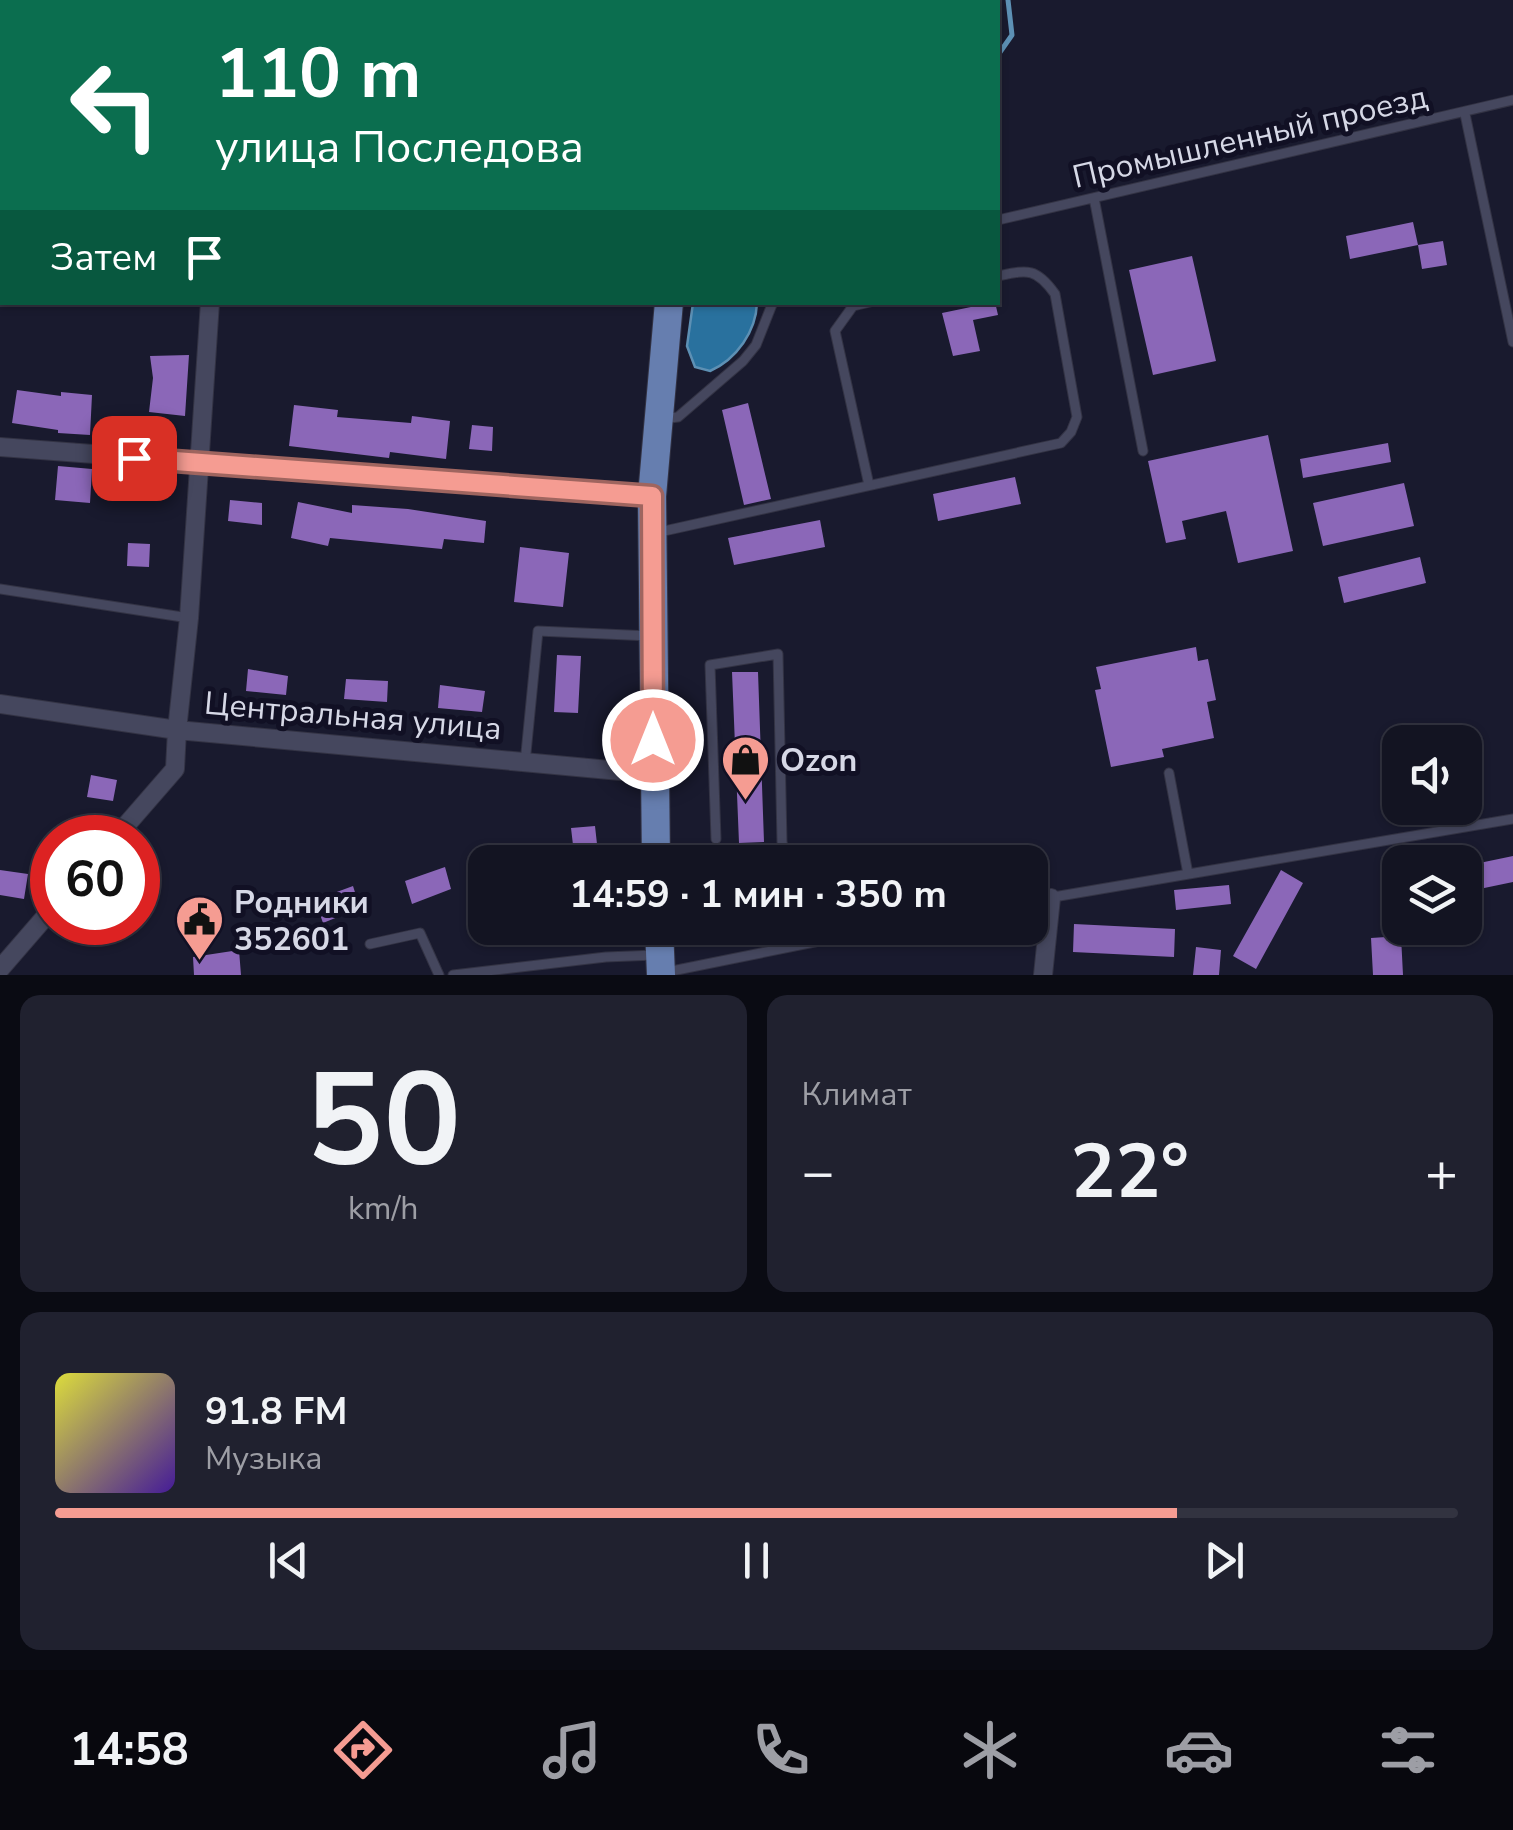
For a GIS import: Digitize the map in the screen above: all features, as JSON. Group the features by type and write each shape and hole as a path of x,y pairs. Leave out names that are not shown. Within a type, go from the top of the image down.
{"main road":[{"path":"655,845 652,496 669,305"}],"street":[{"path":"0,704 178,730 210,305"},
{"path":"0,447 652,496"},
{"name":"Центральная улица","path":"135,815 175,769 178,730 653,774"},
{"path":"1043,975 1050,898"},
{"path":"0,969 30,934"}],"lane":[{"name":"Промышленный проезд","path":"1000,220 1513,100"},
{"path":"1465,114 1513,342"},
{"path":"1094,198 1143,451"},
{"path":"652,534 1061,443 1072,432 1076,417 1055,294 1044,278 1028,270 1000,276"},
{"path":"659,419 678,417 743,362 756,345 772,305"},
{"path":"856,305 835,332 869,485"},
{"path":"0,589 189,618"},
{"path":"525,762 538,632 652,636"},
{"path":"716,839 710,665 778,654 783,845"},
{"path":"1169,773 1188,874"},
{"path":"1050,898 1513,819"},
{"path":"370,944 420,933 439,975"},
{"path":"454,975 606,957 660,958 775,945"}],"water":[{"path":"693,305 757,305 749,334 720,366 710,371 695,367 687,346"}],"building":[{"path":"1413,222 1418,245 1350,259 1346,236"},
{"path":"1443,241 1447,265 1422,269 1418,245"},
{"path":"1192,256 1216,361 1153,375 1129,270"},
{"path":"996,305 998,315 973,320 980,351 953,356 942,313"},
{"path":"189,355 185,416 149,412 153,378 150,356"},
{"path":"17,390 61,396 61,392 92,395 90,435 12,423"},
{"path":"748,403 771,499 744,505 722,410"},
{"path":"294,405 338,410 337,417 411,423 412,416 450,421 446,459 390,452 389,458 289,446"},
{"path":"472,425 493,427 492,451 469,449"},
{"path":"1268,435 1293,551 1238,563 1226,511 1182,521 1186,539 1166,543 1148,461"},
{"path":"1388,443 1391,462 1303,478 1300,459"},
{"path":"58,466 92,469 90,503 55,500"},
{"path":"1015,477 1021,504 938,521 933,494"},
{"path":"1404,483 1414,526 1323,546 1313,503"},
{"path":"230,500 262,503 262,525 228,521"},
{"path":"298,502 352,513 352,505 486,521 484,543 444,539 442,549 330,538 328,546 291,538"},
{"path":"820,520 825,547 734,565 728,538"},
{"path":"128,543 150,544 149,567 127,566"},
{"path":"520,547 569,553 563,607 514,602"},
{"path":"1420,557 1426,583 1344,603 1338,577"},
{"path":"1196,647 1198,661 1208,659 1216,700 1207,702 1214,738 1162,749 1164,757 1111,767 1095,690 1101,689 1096,667"},
{"path":"557,655 581,656 578,713 554,712"},
{"path":"248,669 288,676 286,695 246,691"},
{"path":"732,672 758,672 764,842 739,843"},
{"path":"346,679 388,681 387,702 344,699"},
{"path":"440,685 485,691 482,712 438,708"},
{"path":"91,775 117,780 113,801 87,797"},
{"path":"595,826 597,845 573,845 571,828"},
{"path":"1513,856 1513,882 1482,888 1482,862"},
{"path":"445,867 451,889 412,904 405,881"},
{"path":"0,870 28,874 24,899 0,895"},
{"path":"1281,870 1303,883 1256,969 1233,956"},
{"path":"1229,885 1231,904 1176,910 1174,890"},
{"path":"353,886 360,908 323,923 315,900"},
{"path":"1074,924 1175,929 1174,957 1073,952"},
{"path":"1382,937 1382,945 1401,945 1403,975 1373,975 1371,938"},
{"path":"1196,947 1221,950 1219,975 1193,975"},
{"path":"239,950 241,975 194,975 193,957"}],"waterway":[{"path":"1000,52 1012,35 1008,0"}],"place":[{"name":"Ozon","path":"745,802"},
{"name":"Родники 352601","path":"199,962"}],"route":[{"path":"134,458 652,496 653,740"}]}
